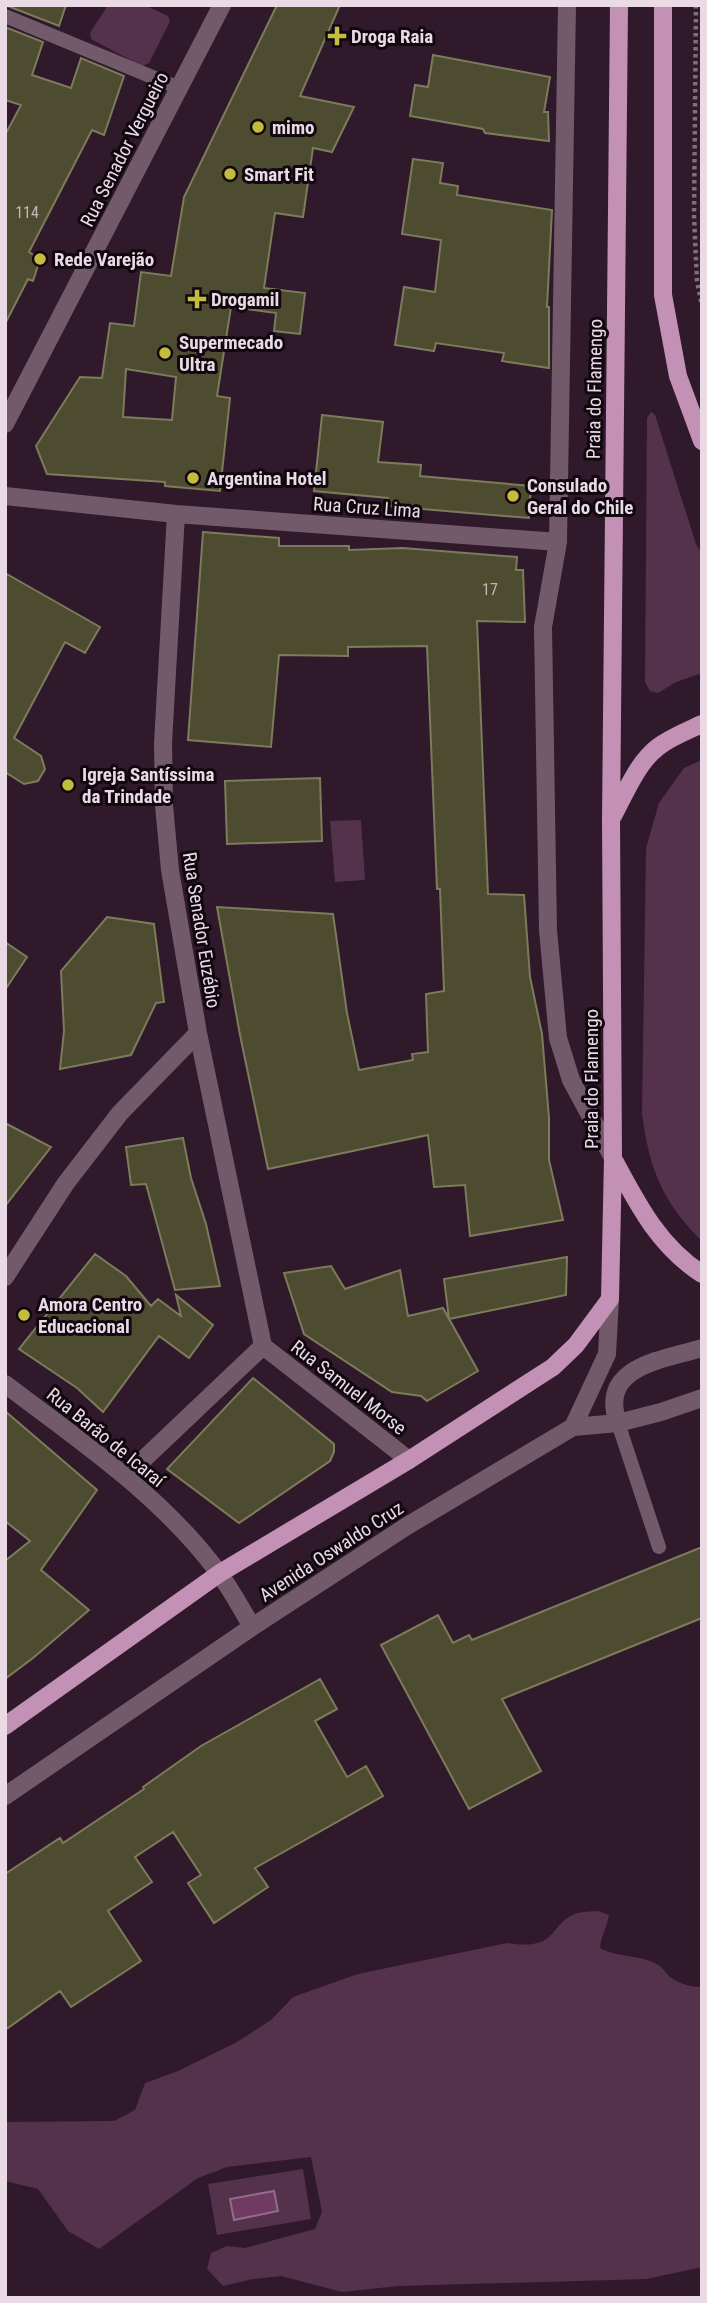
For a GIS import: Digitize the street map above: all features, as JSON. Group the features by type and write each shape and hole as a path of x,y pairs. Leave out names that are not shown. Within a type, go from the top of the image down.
{"main road":[{"name":"Praia do Flamengo","path":"613,1158 611,819 619,5"},
{"path":"663,5 663,295 678,376 702,441"},
{"path":"611,819 639,769 656,749 702,724"},
{"path":"613,1158 661,1240 702,1274"},
{"path":"611,1299 613,1158"},
{"name":"Avenida Oswaldo Cruz","path":"5,1726 220,1573 410,1460 553,1367 576,1345 611,1299"}],"street":[{"name":"Rua Senador Vergueiro","path":"5,424 10,405 222,5"},
{"name":"Praia do Flamengo","path":"567,5 558,542 543,627 548,930 558,1038 571,1080 613,1158"},
{"name":"Rua Cruz Lima","path":"5,496 176,514 558,542"},
{"name":"Rua Senador Euzébio","path":"176,514 163,744 164,805 170,870 198,1033 263,1346"},
{"path":"5,1277 66,1183 112,1123 198,1033"},
{"path":"573,1427 607,1354 611,1299"},
{"path":"126,1476 263,1346"},
{"name":"Rua Samuel Morse","path":"263,1346 410,1460"},
{"path":"618,1423 614,1397 617,1386 626,1376 636,1368 702,1348"},
{"name":"Rua Barão de Icaraí","path":"5,1384 126,1476 197,1546 220,1573 252,1626"},
{"path":"573,1427 618,1423 702,1398"},
{"name":"Avenida Oswaldo Cruz","path":"5,1796 252,1626 407,1526 573,1427"}],"lane":[{"path":"5,16 179,88"},
{"path":"618,1423 659,1546"}],"path":[{"path":"696,5 694,216 697,281 702,306"}],"shaded area":[{"path":"108,5 144,5 168,16 170,21 149,63 142,66 91,39 90,33"},
{"path":"651,412 655,415 696,544 702,554 702,673 676,682 658,693 650,691 645,682 647,418"},
{"path":"702,760 702,1241 667,1198 649,1151 642,1113 646,848 659,803 684,768"},
{"path":"361,820 365,880 335,882 330,821"},
{"path":"598,1911 609,1915 600,1948 651,1962 660,1966 678,1982 702,1987 702,2267 647,2279 398,2286 342,2292 281,2276 223,2286 207,2269 211,2253 227,2246 245,2248 315,2229 322,2212 311,2157 227,2167 198,2178 99,2249 68,2231 38,2189 5,2181 5,2122 114,2121 135,2110 145,2083 178,2071 237,2042 271,2020 293,1997 358,1974 507,1943 535,1944 546,1940 571,1916 581,1912"},
{"path":"303,2169 311,2219 217,2235 208,2184"},
{"path":"274,2191 278,2211 234,2220 230,2199"}],"building":[{"path":"5,5 66,5 59,26"},
{"path":"277,5 340,5 300,96 354,107 332,152 313,148 303,217 275,213 264,288 305,293 300,334 274,331 276,313 231,307 217,396 230,398 220,491 165,486 165,482 47,474 36,446 80,377 102,378 110,323 134,326 141,272 171,276 184,197","holes":["126,369 176,377 172,420 123,417"]},
{"path":"5,27 43,42 32,75 71,88 81,58 124,76 104,135 92,130 29,252 40,259 33,281 28,279 5,324 5,135 21,105 5,100"},
{"path":"433,55 550,77 544,112 548,112 549,141 485,133 483,129 410,116 415,85 428,87"},
{"path":"413,159 443,163 440,183 458,186 457,195 552,210 547,307 549,368 502,361 504,353 436,343 434,351 395,345 404,287 435,292 441,240 402,234"},
{"path":"322,415 383,422 378,462 421,465 420,476 531,486 529,518 387,506 388,498 314,491"},
{"path":"203,532 279,538 279,546 349,546 349,550 403,548 517,557 516,570 523,570 525,622 477,621 488,894 524,895 530,977 542,1034 549,1118 549,1160 563,1220 470,1236 465,1185 434,1187 428,1135 268,1169 217,907 333,914 347,1013 359,1070 413,1060 412,1054 428,1052 426,994 444,991 427,646 348,647 348,656 279,655 271,747 188,740"},
{"path":"5,573 100,627 85,653 65,642 14,738 41,756 45,769 38,781 24,784 5,772"},
{"path":"320,778 322,841 227,844 225,781"},
{"path":"107,917 154,924 164,1002 156,1003 131,1055 60,1069 64,1031 61,971"},
{"path":"5,942 27,957 5,990"},
{"path":"5,1123 51,1147 5,1206"},
{"path":"183,1138 220,1286 175,1290 146,1184 131,1185 126,1147"},
{"path":"95,1254 126,1276 151,1306 158,1299 181,1316 176,1295 213,1325 189,1358 159,1336 103,1412 77,1388 19,1349"},
{"path":"567,1257 566,1295 449,1319 444,1279"},
{"path":"331,1266 345,1289 400,1270 408,1316 443,1308 478,1371 427,1401 421,1396 392,1392 304,1334 284,1273"},
{"path":"253,1378 334,1444 334,1452 330,1461 239,1523 167,1469"},
{"path":"5,1411 97,1490 41,1570 89,1610 5,1679 5,1561 30,1541 5,1521"},
{"path":"702,1547 702,1618 502,1699 541,1771 469,1809 381,1645 438,1615 453,1643 469,1635 472,1640"},
{"path":"320,1679 337,1709 315,1721 347,1777 366,1766 383,1796 255,1868 268,1887 214,1923 188,1883 201,1875 173,1832 135,1857 152,1882 108,1911 141,1961 71,2007 60,1991 5,2030 5,1874 60,1838 63,1843 144,1789 143,1787 201,1746"}],"place":[{"name":"Droga Raia","path":"337,36"},
{"name":"mimo","path":"258,127"},
{"name":"Smart Fit","path":"230,174"},
{"name":"Rede Varejão","path":"40,259"},
{"name":"Drogamil","path":"197,299"},
{"name":"Supermecado Ultra","path":"165,353"},
{"name":"Argentina Hotel","path":"193,478"},
{"name":"Consulado Geral do Chile","path":"513,496"},
{"name":"Igreja Santíssima da Trindade","path":"68,785"},
{"name":"Amora Centro Educacional","path":"24,1315"}]}
